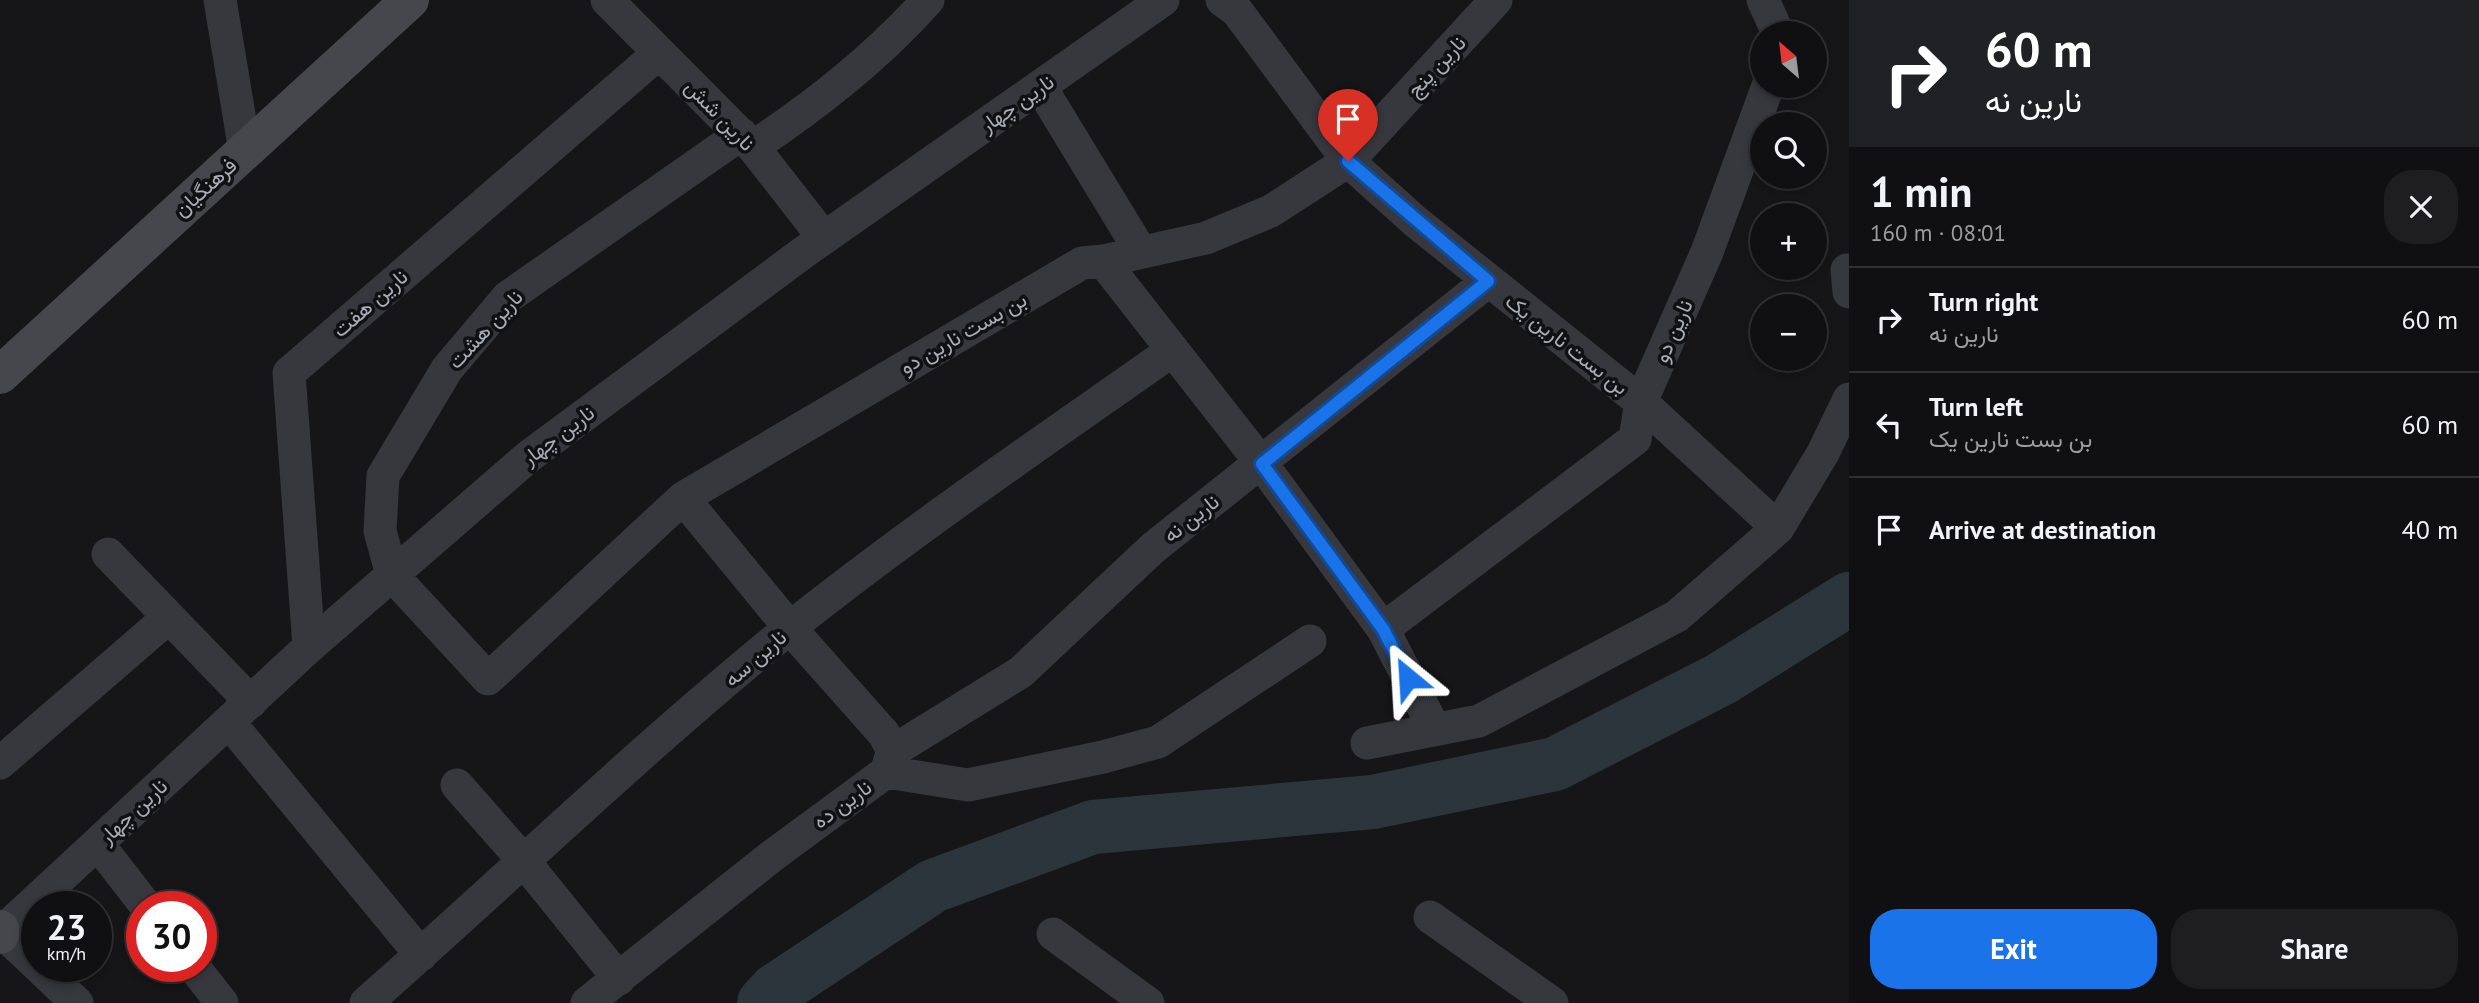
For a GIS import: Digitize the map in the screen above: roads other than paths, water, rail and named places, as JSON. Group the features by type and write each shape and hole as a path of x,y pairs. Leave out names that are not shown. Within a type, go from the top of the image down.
{"main road":[{"name":"فرهنگیان","path":"0,375 410,0"}],"street":[{"path":"220,0 245,151"},
{"name":"نارین شش","path":"607,0 747,141 824,238"},
{"name":"نارین هشت","path":"392,575 380,531 383,476 447,369 508,297 747,141 811,108 860,68 928,0"},
{"name":"نارین چهار","path":"1,932 309,647 528,457 824,238 1163,0"},
{"name":"بن بست نارین یک","path":"1222,0 1237,11 1348,161 1488,281 1641,402 1779,528"},
{"path":"1763,0 1773,21"},
{"name":"نارین پنج","path":"1141,252 1206,238 1271,211 1348,161 1488,3"},
{"name":"نارین هفت","path":"309,647 289,373 659,53"},
{"path":"1041,86 1141,252"},
{"name":"نارین دو","path":"1383,629 1635,439 1641,402 1707,252 1764,98"},
{"name":"بن بست نارین دو","path":"392,575 488,679 683,498 1082,263 1141,252"},
{"path":"1103,261 1262,464 1383,629 1434,728"},
{"name":"نارین نه","path":"890,762 1021,672 1153,548 1262,464 1488,281"},
{"name":"نارین سه","path":"366,1003 523,860 790,628 929,521 1173,351"},
{"path":"1367,743 1479,721 1677,616 1779,528 1823,453 1849,399"},
{"path":"683,498 790,628 884,734 890,762 968,785 1103,757 1158,742 1310,641"},
{"path":"108,554 169,617 421,955"},
{"path":"0,764 169,617"},
{"name":"نارین ده","path":"587,1003 890,762"},
{"path":"457,785 523,860 619,979"},
{"path":"98,844 134,891"},
{"path":"1430,917 1552,1003"},
{"path":"1,932 21,950"},
{"path":"1053,934 1148,1003"},
{"path":"55,982 77,1003"},
{"path":"206,982 222,1003"}],"waterway":[{"path":"764,1003 776,990 933,886 1093,827 1373,802 1555,764 1721,679 1849,599"}]}
